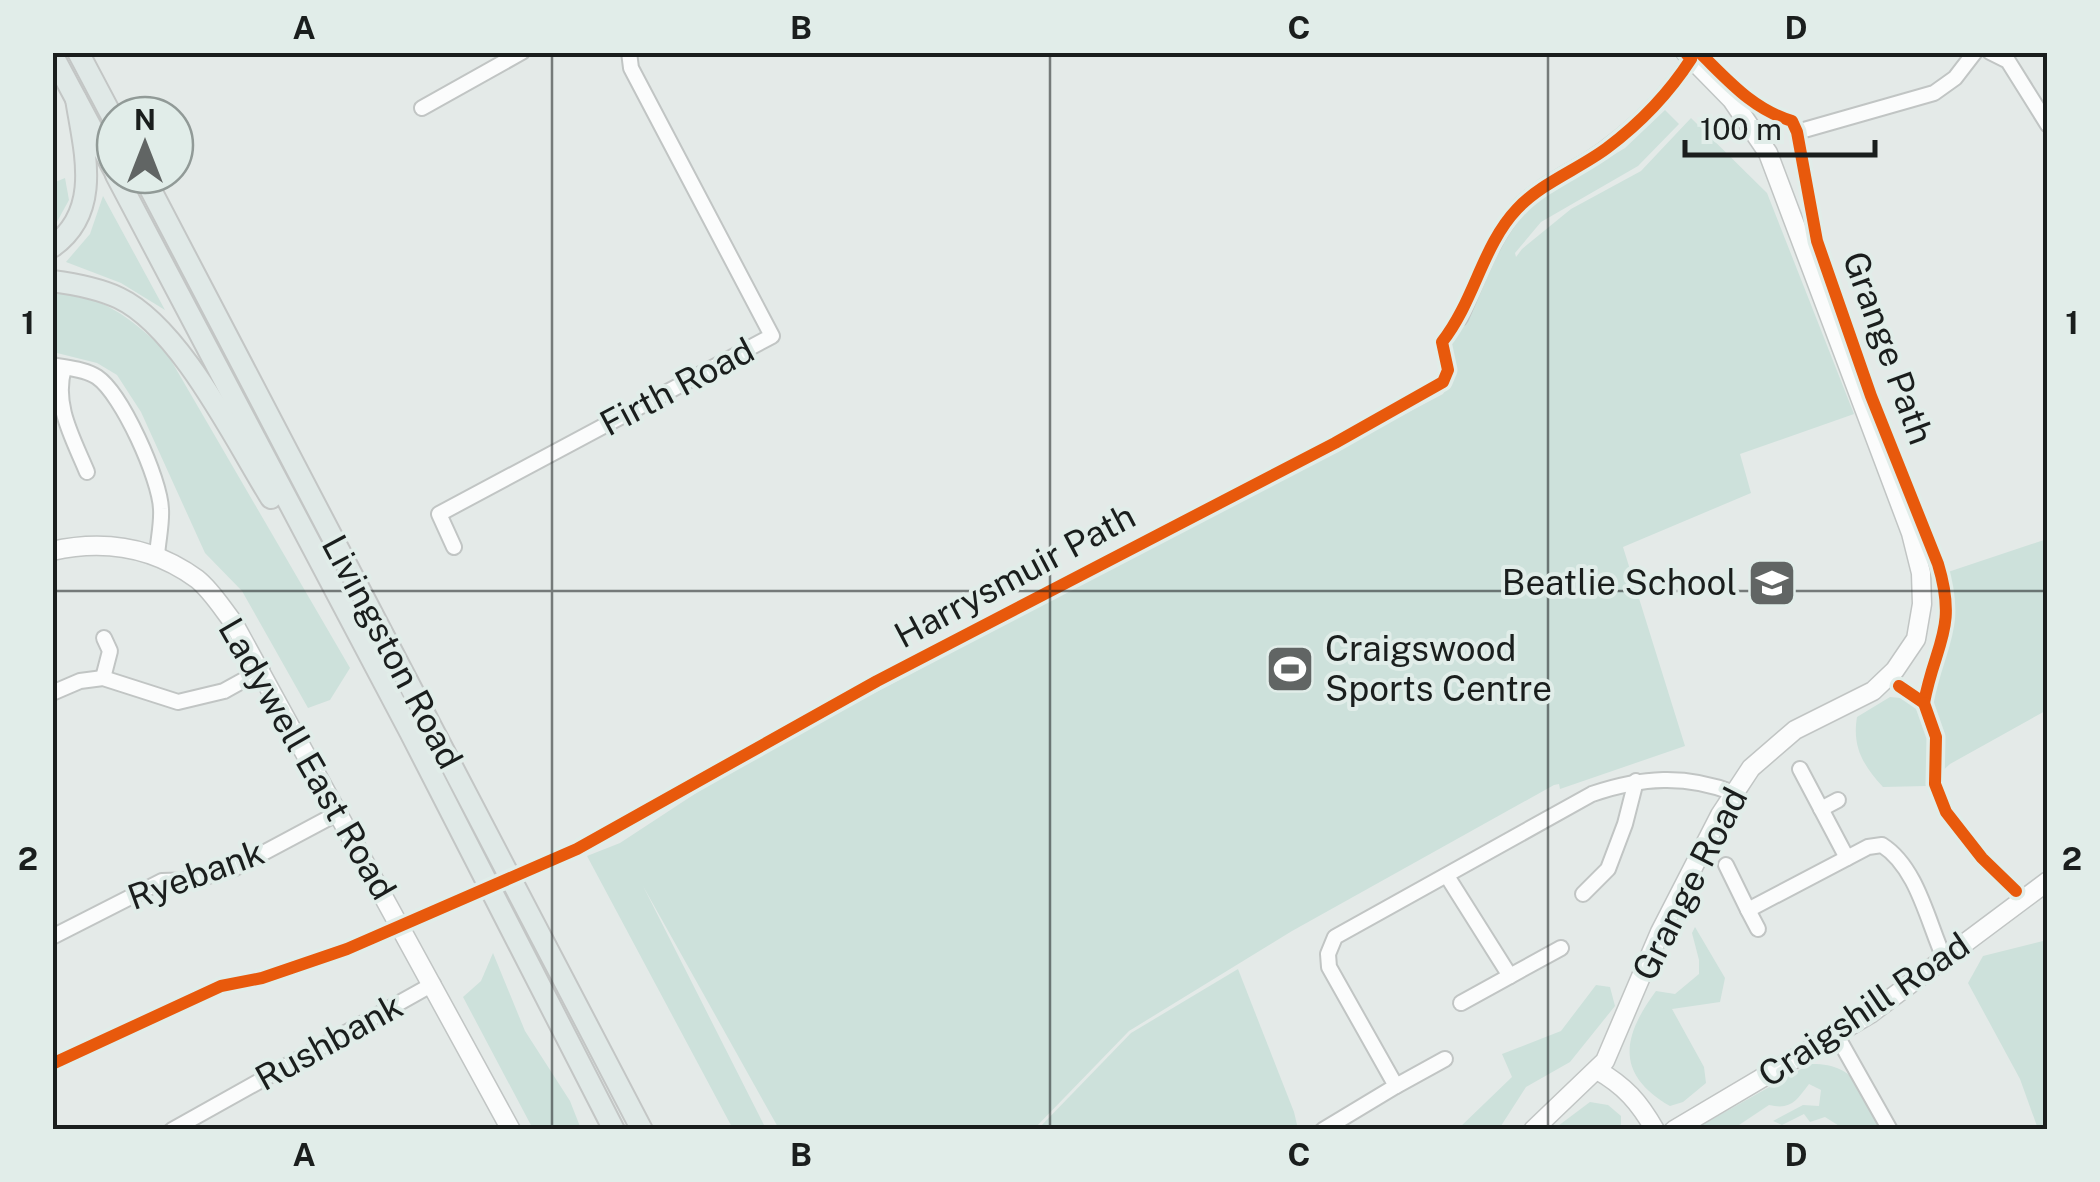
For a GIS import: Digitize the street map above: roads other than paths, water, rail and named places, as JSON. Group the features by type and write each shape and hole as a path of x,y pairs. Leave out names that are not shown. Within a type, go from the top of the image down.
{"main road":[{"path":"78,52 101,95"},
{"name":"Livingston Road","path":"52,54 95,134"},
{"path":"52,247 74,228 85,196 87,168 75,96"},
{"name":"Livingston Road","path":"127,195 611,1130"},
{"name":"Livingston Road","path":"153,195 642,1130"},
{"path":"52,281 99,290 121,299 143,313 173,344 355,630"},
{"path":"594,1041 656,1130"}],"street":[{"path":"422,108 522,52"},
{"name":"Firth Road","path":"454,546 439,514 772,336 632,68 629,52"},
{"path":"1797,132 1934,92 1955,78 1976,52"},
{"path":"1990,52 2008,61 2048,125"},
{"path":"1460,318 1496,236 1520,206 1607,148 1662,98 1689,56"},
{"name":"Grange Road","path":"1533,1130 1605,1060 1660,932 1751,768 1795,730 1873,691 1895,670 1916,639 1922,604 1922,573 1910,533 1768,152 1732,100 1689,56"},
{"path":"87,472 59,401 58,366 93,374 104,383 136,438 159,493 157,556"},
{"name":"Ladywell East Road","path":"52,550 106,544 157,556 200,581 234,622 511,1130"},
{"path":"103,678 110,651 104,638"},
{"path":"52,693 80,681 103,678 178,702 224,691 262,670"},
{"path":"1800,769 1847,858"},
{"path":"1396,1086 1329,967 1328,954 1336,937 1592,794 1636,781 1677,779 1704,782 1734,793"},
{"path":"1583,894 1608,869 1626,824 1636,781"},
{"path":"1821,809 1838,800"},
{"name":"Ryebank","path":"52,938 162,881 194,880 235,868 340,812"},
{"path":"1748,910 1868,847 1882,845 1892,852 1926,909 1945,960"},
{"path":"1726,865 1758,929"},
{"path":"1447,876 1510,976"},
{"name":"Craigshill Road","path":"1674,1130 1837,1036 1945,960 2048,880"},
{"path":"1461,1003 1561,948"},
{"name":"Rushbank","path":"172,1130 433,984"},
{"path":"1837,1036 1890,1130"},
{"path":"1323,1130 1444,1060"},
{"path":"1597,1070 1624,1086 1655,1130"}],"place":[{"name":"Beatlie School","path":"1772,583"},
{"name":"Craigswood Sports Centre","path":"1290,669"}]}
